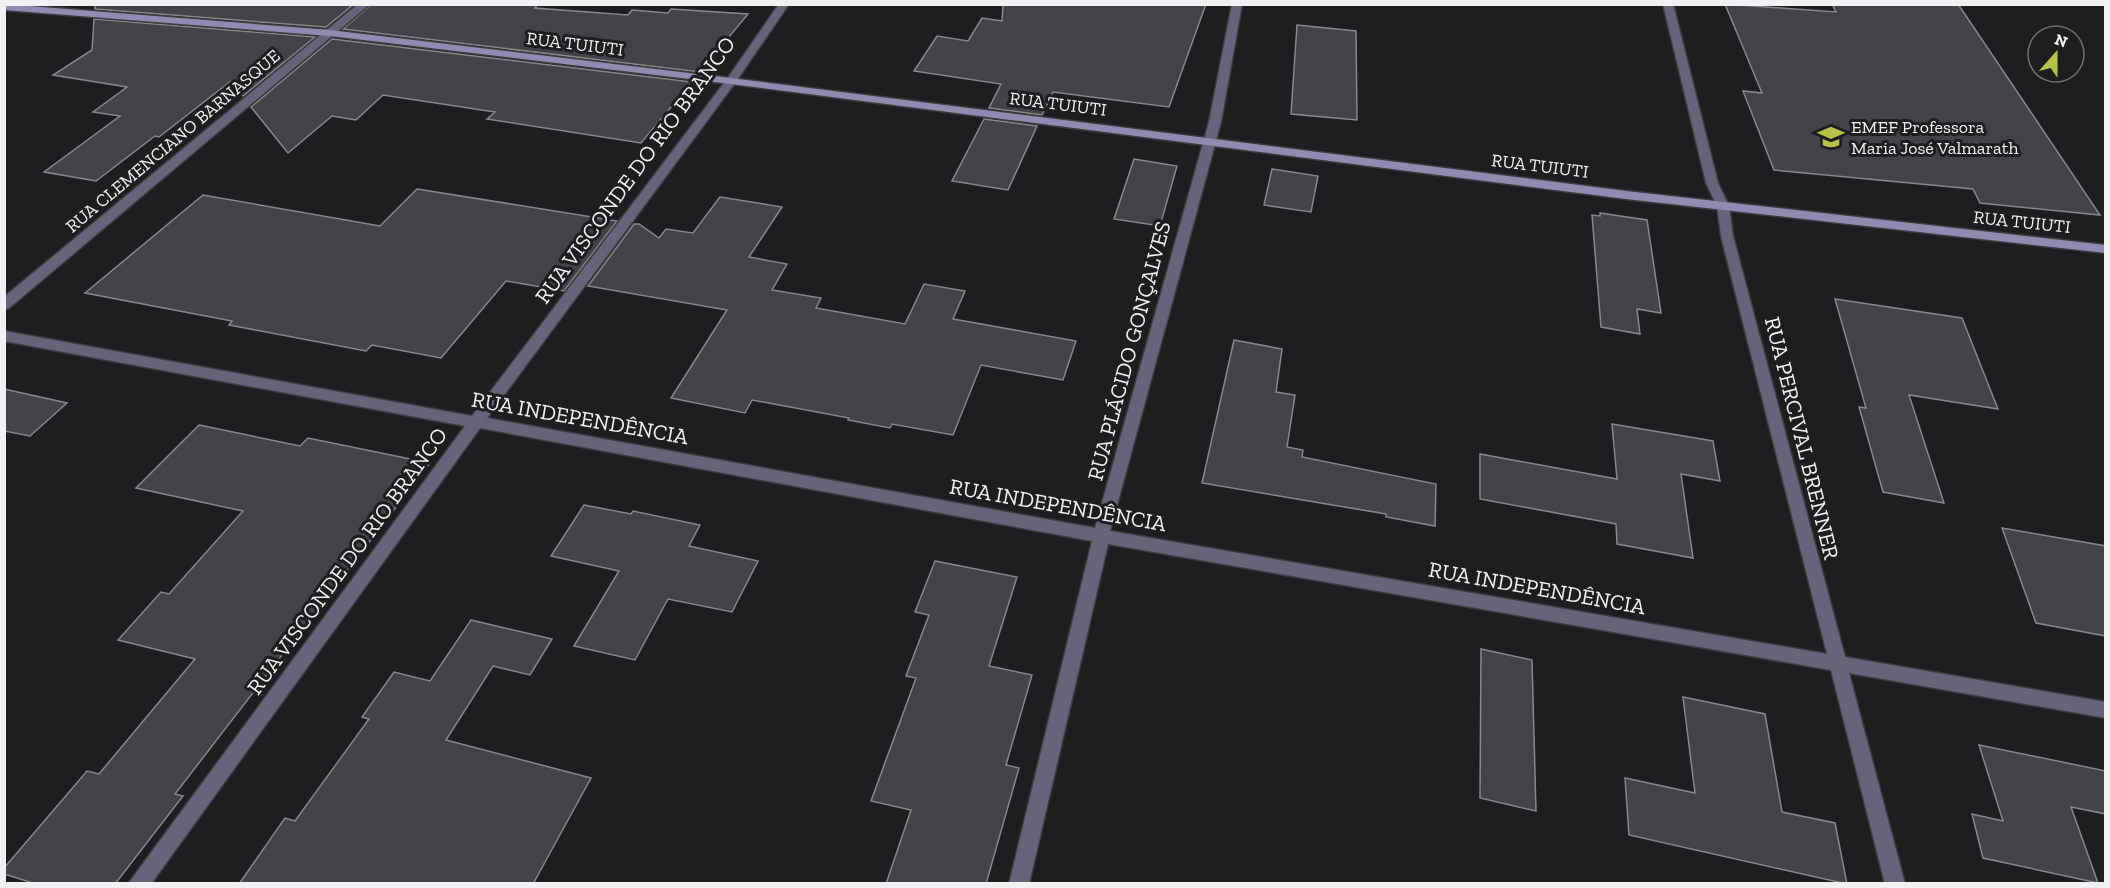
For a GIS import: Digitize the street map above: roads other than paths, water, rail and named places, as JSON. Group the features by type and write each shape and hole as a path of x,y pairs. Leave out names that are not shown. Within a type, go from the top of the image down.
{"main road":[{"name":"RUA TUIUTI","path":"4,7 330,33 732,81 1723,206 2106,249"}],"street":[{"name":"RUA CLEMENCIANO BARNASQUE","path":"4,305 365,4"},
{"name":"RUA VISCONDE DO RIO BRANCO","path":"138,884 476,422 732,81 784,4"},
{"name":"RUA PLÁCIDO GONÇALVES","path":"1019,884 1094,576 1101,536 1210,141 1237,4"},
{"name":"RUA PERCIVAL BRENNER","path":"1668,4 1712,183 1723,206 1727,236 1895,884"},
{"name":"RUA INDEPENDÊNCIA","path":"4,336 1101,536 2106,710"}],"place":[{"name":"EMEF Professora Maria José Valmarath","path":"1831,137"}]}
